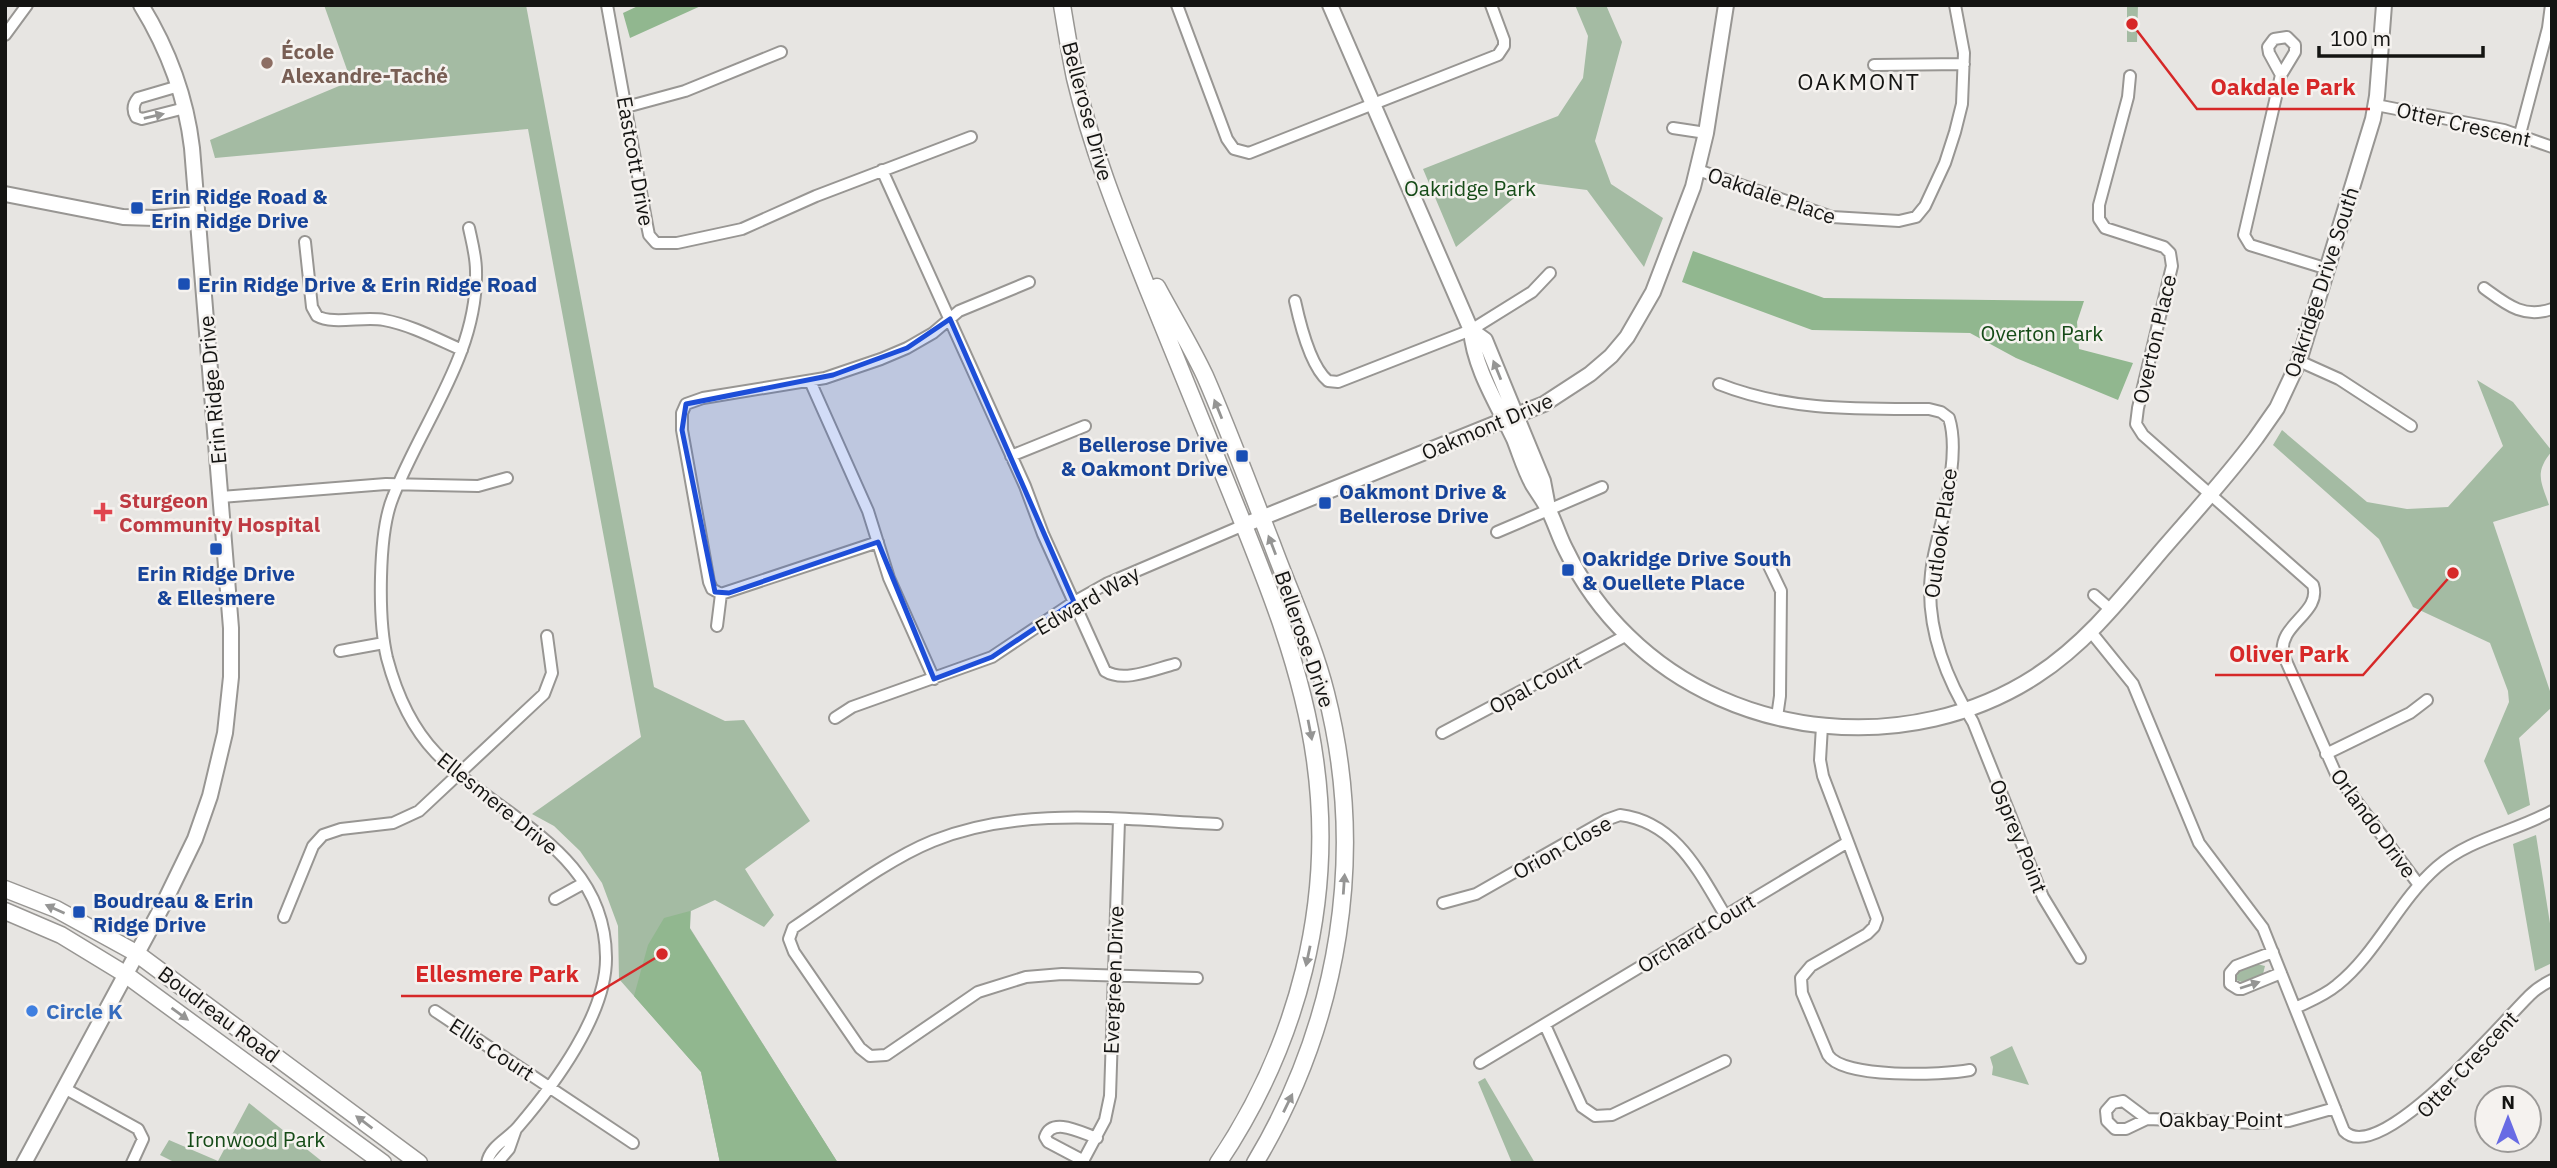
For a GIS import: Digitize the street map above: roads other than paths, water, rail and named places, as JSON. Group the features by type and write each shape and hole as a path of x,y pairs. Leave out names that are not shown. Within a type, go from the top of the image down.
{"main road":[{"name":"Bellerose Drive","path":"1062,5 1075,78 1095,148 1119,216 1244,525 1289,646 1306,706 1319,790 1321,846 1316,913 1301,987 1261,1092 1218,1163"},
{"name":"Bellerose Drive","path":"1119,216 1204,374 1318,665 1338,752 1345,845 1338,942 1322,1014 1293,1093 1255,1163"},
{"name":"Boudreau Road","path":"5,889 74,918 136,953 419,1163"},
{"name":"Boudreau Road","path":"5,911 61,935 125,974 383,1163"}],"street":[{"path":"5,35 27,5"},
{"name":"Erin Ridge Drive","path":"24,1163 195,839 210,796 225,733 231,677 231,628 192,148 179,86 167,53 141,5"},
{"name":"Eastcott Drive","path":"607,5 646,225 652,239 663,244 741,229 971,137"},
{"path":"1177,5 1227,139 1239,152 1255,152 1498,55 1504,46 1504,40 1490,5"},
{"name":"Oakridge Drive South","path":"1330,5 1471,330 1472,346 1510,418 1533,485 1549,509 1576,569 1627,635 1675,674 1732,703 1777,717 1822,726 1863,728 1901,725 1965,710 1993,700 2037,676 2091,632 2243,456 2277,408 2299,361 2376,105 2384,5"},
{"name":"Oakmont Drive","path":"1244,525 1544,404 1566,391 1611,356 1642,313 1659,279 1699,170 1726,5"},
{"name":"Oakdale Place","path":"1699,170 1832,218 1912,219 1920,214 1952,143 1963,94 1963,41 1955,5"},
{"path":"2520,134 2548,28 2551,5"},
{"path":"626,107 685,91 781,51"},
{"path":"1874,65 1964,64"},
{"path":"2281,75 2244,235 2249,245 2328,268"},
{"name":"Overton Place","path":"2130,76 2128,97 2099,205 2099,219 2107,229 2164,247 2169,253 2172,266 2136,424 2143,435 2211,493"},
{"path":"179,86 138,98 134,113 142,119 185,108"},
{"name":"Otter Crescent","path":"2376,105 2520,134 2552,147"},
{"path":"1673,128 1706,133"},
{"path":"883,170 1107,674 1131,675 1175,664"},
{"path":"5,194 123,217 155,218 198,214"},
{"name":"Ellesmere Drive","path":"469,228 475,259 476,290 471,325 462,350 390,504 381,586 384,643 394,681 426,741 459,775 552,845 570,863 584,883 602,920 606,959 597,1008 588,1027 549,1086 516,1129 500,1142 488,1157 487,1163"},
{"path":"305,242 312,307 317,316 327,320 384,320 462,350"},
{"path":"1295,301 1319,371 1324,378 1333,382 1345,380 1471,330 1532,292 1550,272"},
{"path":"878,542 721,594 712,589 682,430 682,400 810,381 895,354 933,333 958,311 1029,282"},
{"path":"2484,288 2519,312 2539,313 2552,309"},
{"path":"2299,361 2339,379 2412,425"},
{"path":"810,381 868,511 889,578 934,679"},
{"name":"Outlook Place","path":"1719,384 1748,395 1813,407 1929,409 1941,412 1949,418 1952,434 1949,488 1933,557 1929,598 1939,649 1965,710"},
{"path":"1012,456 1085,426"},
{"path":"221,497 398,484 478,486 507,478"},
{"path":"1497,532 1602,487"},
{"name":"Orlando Drive","path":"2211,493 2313,585 2315,593 2312,603 2286,634 2282,649 2326,754 2342,784 2419,885"},
{"name":"Edward Way","path":"835,718 852,708 992,657 1074,602 1132,572 1244,525"},
{"path":"1769,566 1781,591 1780,696 1777,717"},
{"path":"717,626 721,594"},
{"path":"2094,594 2111,610"},
{"name":"Otter Crescent","path":"2091,632 2133,684 2199,843 2263,928 2350,1139 2363,1146 2376,1144 2410,1125 2430,1108 2529,996 2552,980"},
{"name":"Opal Court","path":"1442,733 1627,635"},
{"path":"284,917 313,846 323,835 404,820 427,805 544,694 552,673 547,636"},
{"path":"341,652 384,643"},
{"path":"2326,754 2410,713 2427,700"},
{"name":"Osprey Point","path":"1965,710 1973,722 2043,897 2080,958"},
{"path":"1822,726 1820,760 1823,775 1877,919 1867,934 1811,966 1801,978 1802,993 1828,1055 1833,1062 1844,1067 1900,1073 1938,1074 1970,1070"},
{"path":"2295,1008 2320,997 2345,978 2419,885 2452,855 2552,811"},
{"name":"Orion Close","path":"1443,903 1476,894 1606,820 1620,815 1661,831 1677,843 1695,866 1725,915"},
{"path":"1197,978 1042,975 992,986 961,1003 892,1051 875,1057 860,1048 794,952 789,939 793,928 896,860 942,838 979,827 1025,819 1217,824"},
{"name":"Evergreen Drive","path":"1097,1138 1057,1126 1046,1133 1048,1142 1083,1162 1097,1138 1105,1120 1110,1096 1119,820"},
{"name":"Orchard Court","path":"1480,1063 1848,842"},
{"path":"555,899 584,883"},
{"path":"2273,952 2236,966 2230,973 2230,984 2242,989 2281,974"},
{"name":"Ellis Court","path":"435,1011 633,1143"},
{"path":"1545,1025 1582,1107 1595,1116 1612,1115 1725,1060"},
{"path":"64,1088 138,1129 143,1139 132,1163"},
{"name":"Oakbay Point","path":"2147,1119 2273,1123 2335,1108"},
{"name":"Ellesmere Drive","path":"498,1163 509,1149 516,1129"}],"place":[{"name":"Oakdale Park","path":"2132,24"},
{"name":"École Alexandre-Taché","path":"267,63"},
{"name":"Erin Ridge Road & Erin Ridge Drive","path":"137,208"},
{"name":"Erin Ridge Drive & Erin Ridge Road","path":"184,284"},
{"name":"Bellerose Drive & Oakmont Drive","path":"1242,456"},
{"name":"Oakmont Drive & Bellerose Drive","path":"1325,503"},
{"name":"Sturgeon Community Hospital","path":"103,512"},
{"name":"Erin Ridge Drive & Ellesmere","path":"216,549"},
{"name":"Oakridge Drive South & Ouellete Place","path":"1568,570"},
{"name":"Oliver Park","path":"2453,573"},
{"name":"Boudreau & Erin Ridge Drive","path":"79,912"},
{"name":"Ellesmere Park","path":"662,954"},
{"name":"Circle K","path":"32,1011"}],"district":[{"name":"OAKMONT","path":"1859,81"}],"park label":[{"name":"Oakridge Park","path":"1470,188"},
{"name":"Overton Park","path":"2042,333"},
{"name":"Ironwood Park","path":"256,1139"}]}
